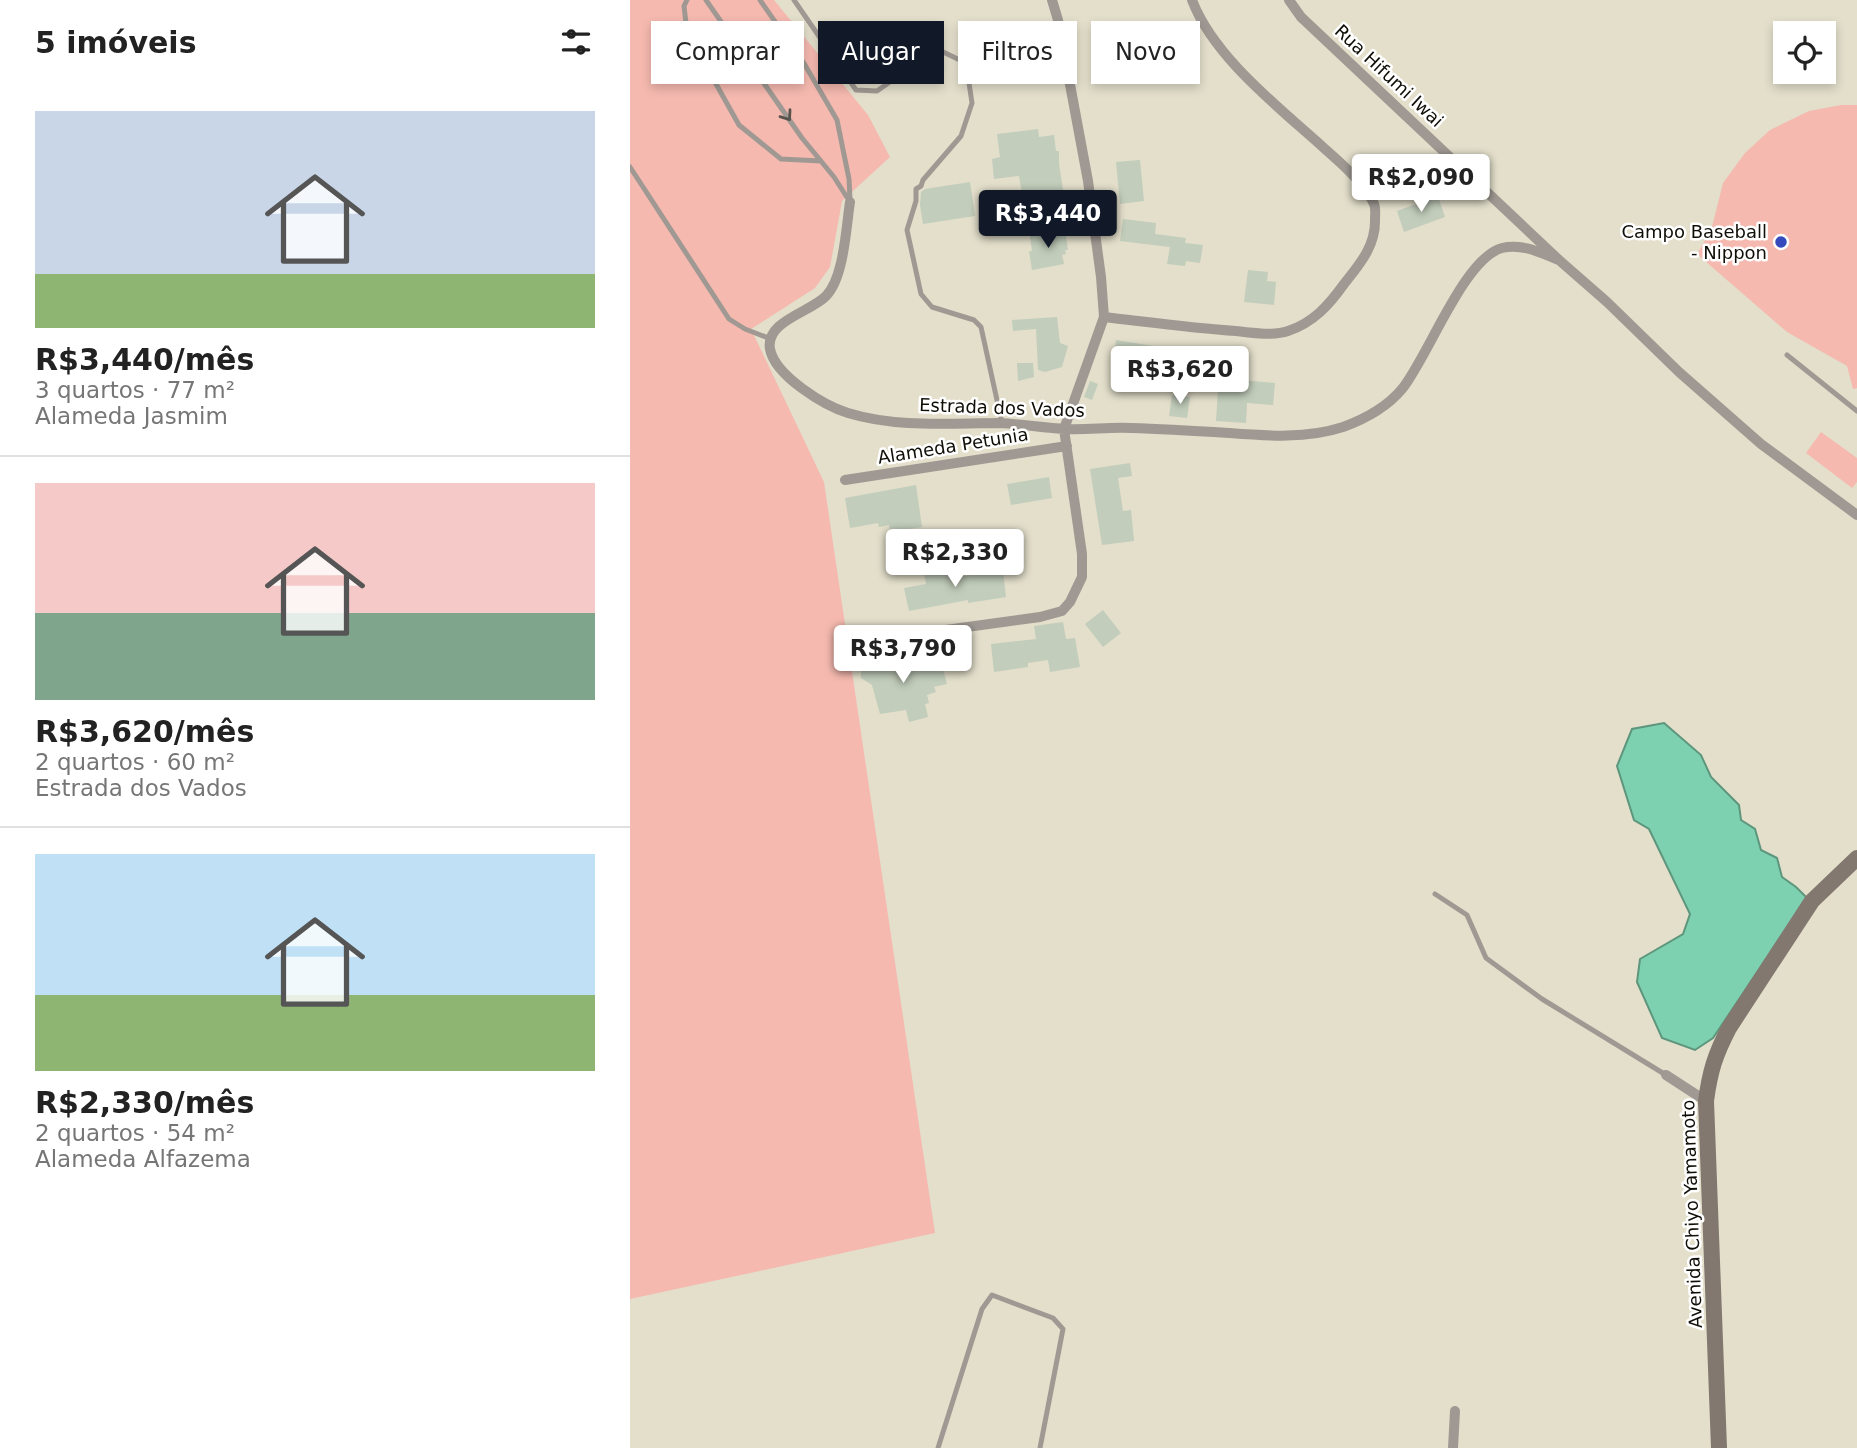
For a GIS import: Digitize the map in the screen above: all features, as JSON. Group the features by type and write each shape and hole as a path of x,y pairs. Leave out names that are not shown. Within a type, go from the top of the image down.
{"street":[{"path":"902,636 1041,617 1062,611 1070,602 1082,577 1082,554 1064,429 1104,317 1088,181 1052,0"},
{"path":"1104,317 1194,328 1257,333 1285,332 1318,315 1333,299 1368,253 1376,229 1375,205 1352,174 1261,92 1224,52 1198,14 1192,0"},
{"name":"Rua Hifumi Iwai","path":"1289,0 1301,17 1679,372 1761,444 1857,515"},
{"path":"771,339 782,324 818,303 832,289 839,276 850,202"},
{"name":"Estrada dos Vados","path":"771,339 770,349 774,359 805,391 828,405 872,418 914,423 1031,424 1064,429 1129,427 1301,436 1344,426 1365,417 1384,406 1401,390 1418,366 1454,298 1470,274 1499,249 1531,249 1559,260"},
{"name":"Alameda Petunia","path":"845,480 1067,446"},
{"name":"Avenida Chiyo Yamamoto","path":"1719,1448 1706,1101 1710,1073 1729,1028 1812,901 1857,858"},
{"path":"1666,1075 1706,1101"},
{"path":"1453,1448 1455,1411"}],"lane":[{"path":"687,0 684,6 687,32 739,125 781,159 821,161"},
{"path":"706,0 850,202"},
{"path":"760,0 805,65 837,120 849,179 850,202"},
{"path":"794,0 856,90 877,91 937,49 966,63 972,103 961,136 916,189 916,201 907,230 921,293 932,307 974,320 981,327 1002,424"},
{"path":"630,167 729,318 745,329 771,339"},
{"path":"1787,355 1857,411"},
{"path":"1435,894 1467,915 1486,958 1542,999 1666,1075"},
{"path":"938,1448 982,1309 992,1295 1054,1318 1063,1329 1040,1448"}],"shaded area":[{"path":"630,0 774,0 791,21 651,21 651,84 804,84 804,37 818,54 818,84 843,84 868,115 890,157 842,201 830,267 815,288 751,329 824,482 935,1233 630,1299"},
{"name":"Campo Baseball - Nippon","path":"1857,105 1857,388 1853,389 1847,366 1787,332 1697,254 1711,231 1723,183 1745,153 1770,130 1809,111"},
{"path":"1821,432 1857,458 1857,482 1852,488 1806,453"},
{"path":"1664,723 1701,755 1711,777 1739,805 1741,820 1755,829 1761,850 1777,858 1782,877 1807,898 1713,1038 1695,1050 1662,1038 1637,982 1640,959 1683,934 1690,914 1649,829 1634,820 1617,766 1632,729"}],"building":[{"path":"1038,129 1039,137 1054,135 1056,151 1059,151 1066,208 1042,212 1040,202 1024,205 1019,176 994,179 992,159 1000,157 997,134"},
{"path":"1140,160 1144,201 1120,204 1116,162"},
{"path":"970,182 975,216 923,224 921,192 925,189"},
{"path":"1438,196 1445,217 1404,232 1397,211"},
{"path":"1123,219 1156,223 1155,234 1186,238 1185,243 1203,245 1200,263 1186,261 1185,266 1167,264 1170,247 1120,241"},
{"path":"1065,230 1068,250 1062,255 1064,264 1032,270 1030,236"},
{"path":"1248,270 1268,272 1267,281 1276,282 1274,305 1244,302"},
{"path":"1057,317 1060,343 1068,346 1062,367 1045,372 1038,370 1036,329 1013,331 1012,320"},
{"path":"1116,340 1153,346 1152,355 1166,357 1163,377 1140,373 1138,389 1115,385 1119,362 1113,361"},
{"path":"1203,356 1207,363 1221,357 1227,368 1189,392 1180,376 1189,370 1187,367"},
{"path":"1017,363 1033,363 1034,377 1018,381"},
{"path":"1241,380 1275,383 1273,405 1247,403 1246,423 1216,421 1218,389 1240,390"},
{"path":"1090,381 1098,384 1092,400 1084,397"},
{"path":"1172,395 1190,397 1187,418 1169,416"},
{"path":"1130,463 1132,476 1118,478 1123,511 1131,510 1134,541 1102,545 1090,469"},
{"path":"1049,477 1052,498 1011,505 1007,484"},
{"path":"916,485 922,527 890,532 889,525 879,527 878,523 850,528 845,498"},
{"path":"949,569 951,578 1003,570 1006,597 968,603 968,600 909,611 904,588 926,584 924,574"},
{"path":"1103,610 1121,633 1103,647 1085,624"},
{"path":"1063,622 1066,639 1075,638 1080,667 1050,672 1048,660 1028,663 1028,667 994,672 991,644 1036,639 1034,626"},
{"path":"890,653 892,667 919,660 920,666 941,661 947,684 934,687 936,692 927,695 929,703 925,704 928,717 909,722 906,710 880,714 872,685 861,678 861,662 875,668 878,654"}],"place":[{"name":"Campo Baseball - Nippon","path":"1781,242"}]}
